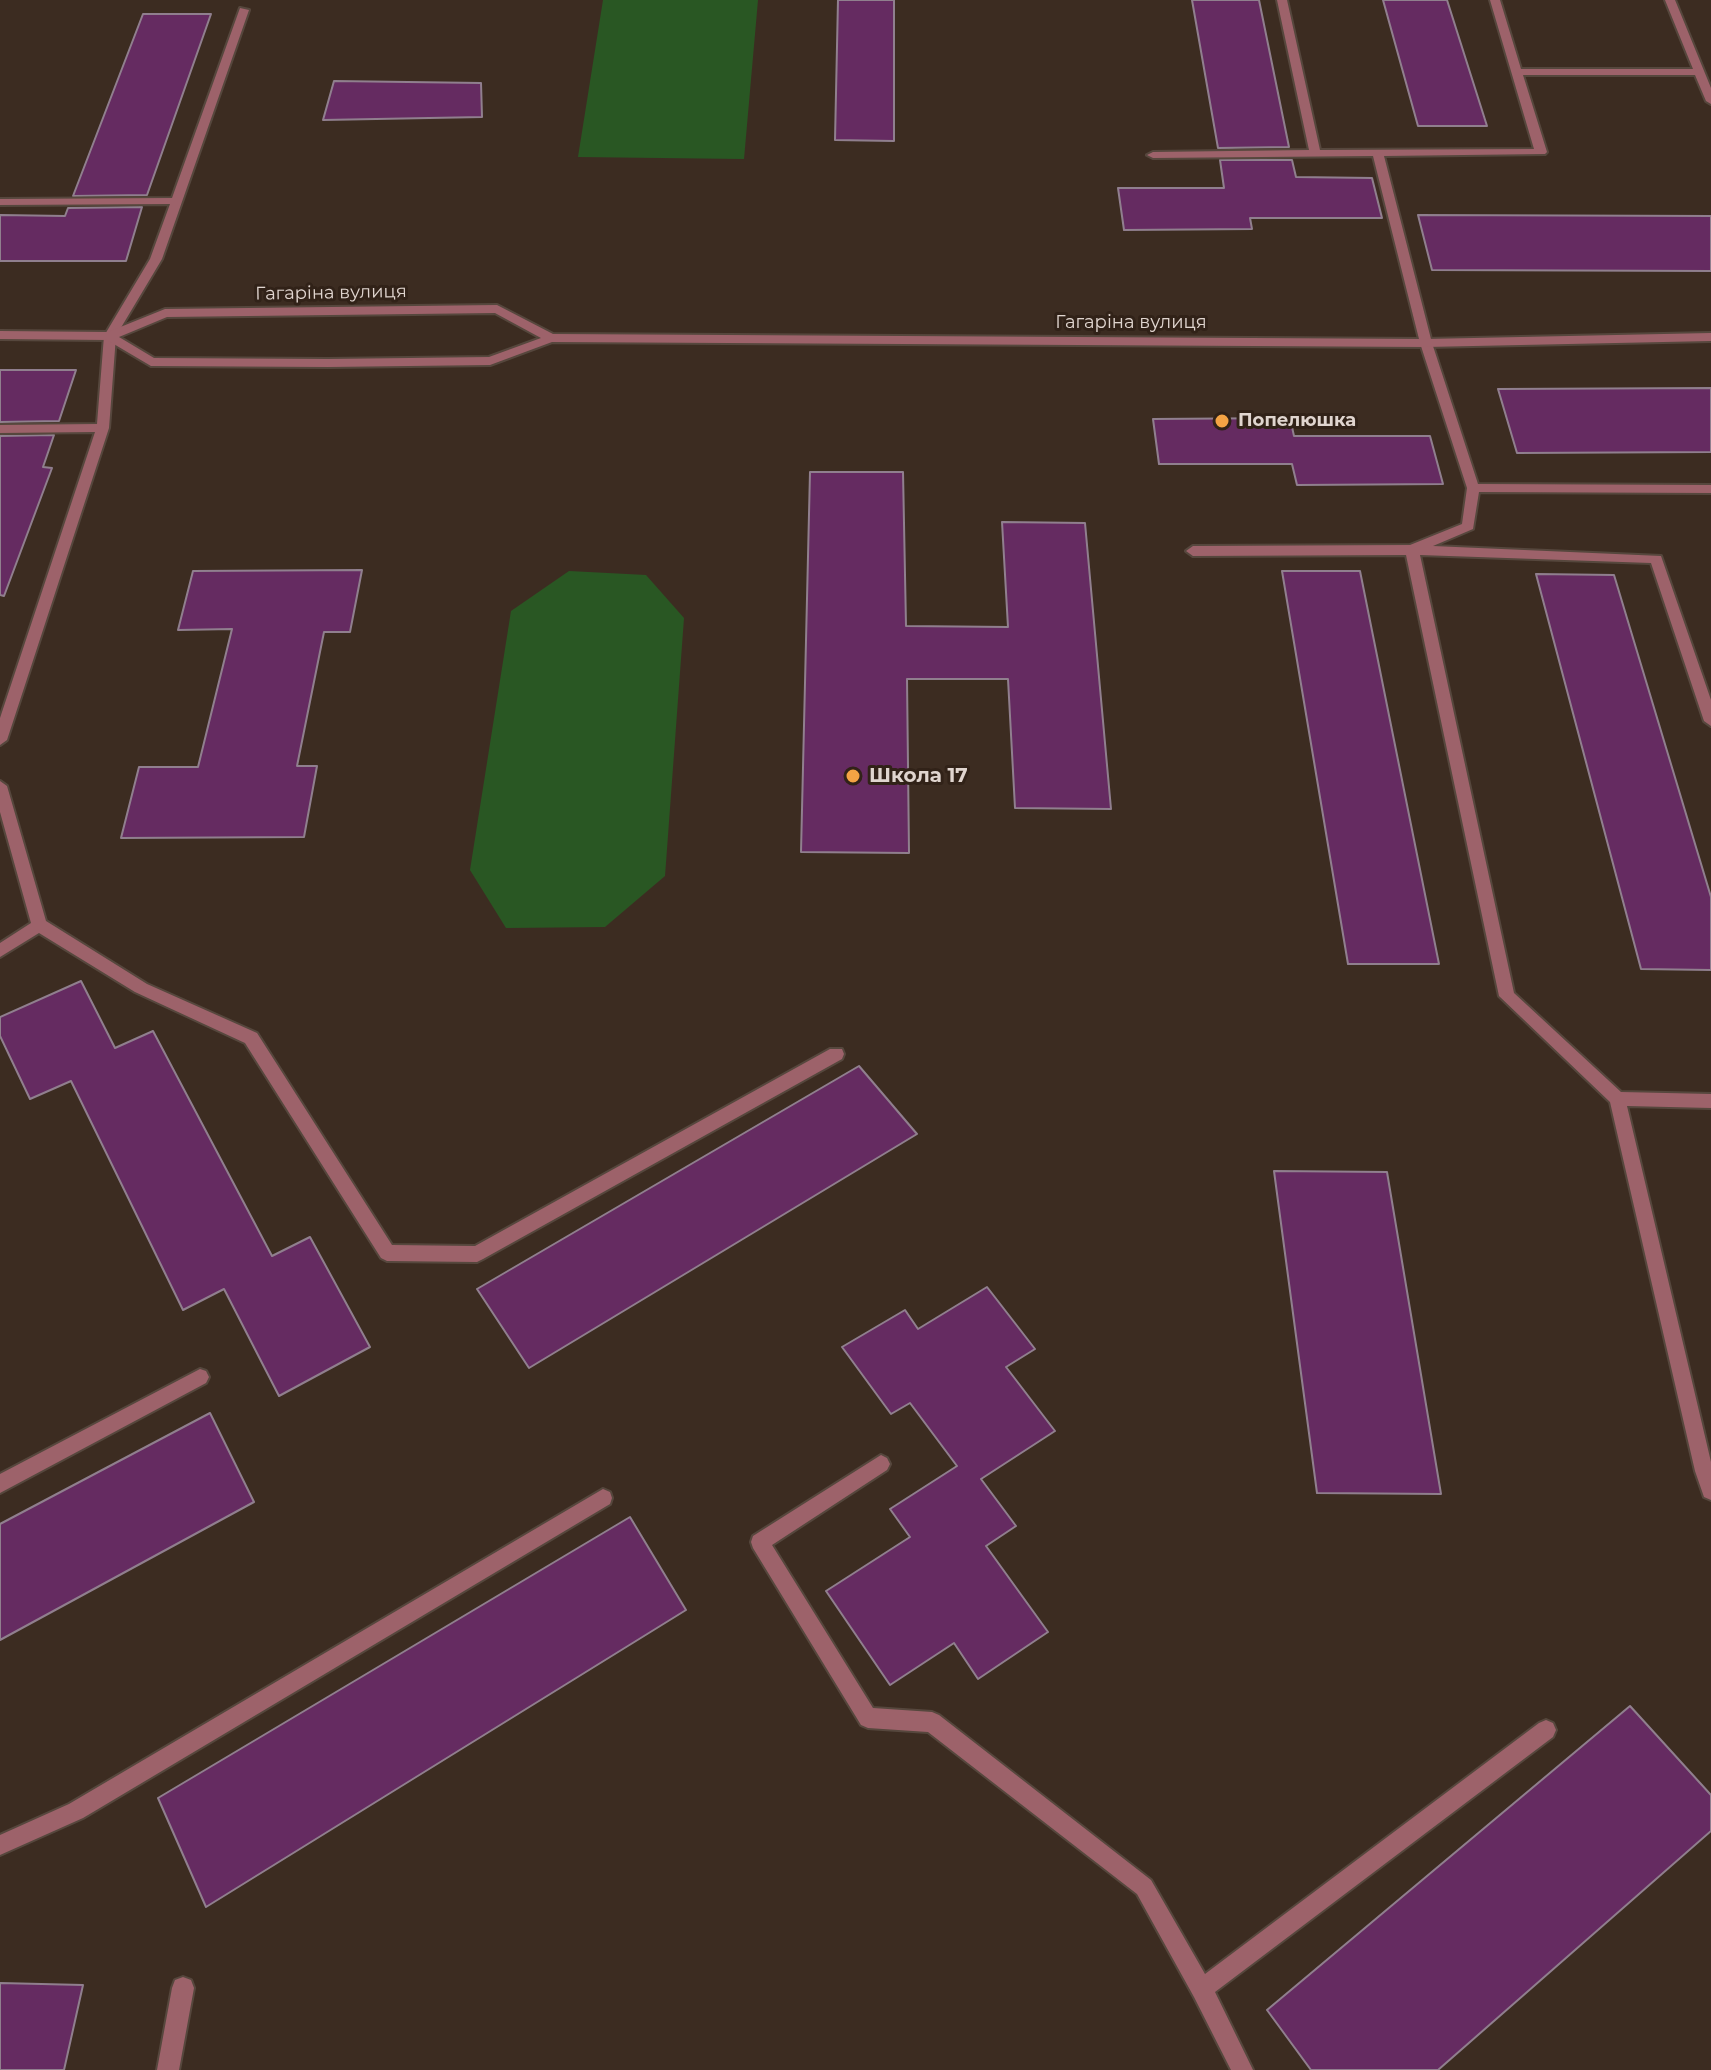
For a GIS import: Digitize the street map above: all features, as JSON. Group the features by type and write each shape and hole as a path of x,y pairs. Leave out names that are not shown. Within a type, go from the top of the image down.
{"street":[{"path":"1282,0 1315,154"},
{"path":"1153,155 1541,152 1495,0"},
{"path":"1670,0 1711,101"},
{"path":"0,740 103,428 110,336 156,259 244,10"},
{"path":"1693,56 1711,56"},
{"path":"1517,72 1699,72"},
{"path":"1378,153 1426,343 1473,488 1468,526 1412,550"},
{"path":"0,202 176,201"},
{"name":"Гагаріна вулиця","path":"0,335 110,336 165,313 497,309 551,338"},
{"name":"Гагаріна вулиця","path":"110,336 151,362 328,363 490,361 551,338 1426,343 1711,337"},
{"path":"0,429 103,428"},
{"path":"1473,488 1711,489"},
{"path":"1412,550 1507,996 1617,1099 1711,1491"},
{"path":"1193,551 1412,550 1656,559 1711,721"},
{"path":"0,786 39,925 141,988 251,1038 387,1253 477,1254 836,1054"},
{"path":"0,951 39,925"},
{"path":"1617,1099 1711,1101"},
{"path":"0,1484 200,1377"},
{"path":"881,1464 760,1542 868,1718 932,1722 1144,1887 1202,1989 1242,2070"},
{"path":"0,1845 76,1811 603,1498"},
{"path":"1202,1989 1546,1730"},
{"path":"168,2070 183,1988"}],"green space":[{"path":"603,0 758,0 744,159 578,157"},
{"path":"569,571 646,575 684,618 665,876 605,927 506,928 470,870 511,611"}],"building":[{"path":"838,0 894,0 894,141 835,140"},
{"path":"1192,0 1259,0 1289,147 1218,148"},
{"path":"1383,0 1447,0 1487,126 1418,126"},
{"path":"143,14 211,14 147,195 73,196"},
{"path":"334,81 481,83 482,117 323,120"},
{"path":"1220,160 1292,160 1296,177 1372,178 1382,218 1250,218 1252,229 1124,230 1118,188 1224,188"},
{"path":"142,207 126,261 0,261 0,215 65,216 68,208"},
{"path":"1418,215 1711,216 1711,271 1432,270"},
{"path":"0,370 76,370 59,421 0,422"},
{"path":"1711,388 1711,452 1517,453 1498,389"},
{"path":"1290,418 1294,436 1430,436 1443,484 1297,485 1292,464 1159,464 1153,419"},
{"path":"54,435 43,467 52,468 4,596 0,595 0,436"},
{"path":"810,472 903,472 906,626 1008,627 1002,522 1085,523 1111,809 1015,808 1008,679 907,679 909,853 801,852"},
{"path":"362,570 350,632 324,632 297,766 317,766 304,837 121,838 139,767 198,767 232,629 178,630 193,571"},
{"path":"1282,571 1360,571 1439,964 1348,964"},
{"path":"1536,574 1614,575 1711,897 1711,970 1641,969"},
{"path":"81,981 115,1048 153,1031 272,1256 310,1237 370,1347 279,1396 224,1289 183,1310 71,1081 30,1099 0,1036 0,1017"},
{"path":"859,1066 917,1134 529,1368 477,1289"},
{"path":"1274,1171 1387,1172 1441,1494 1317,1493"},
{"path":"987,1287 1035,1349 1006,1367 1055,1431 981,1479 1016,1526 986,1546 1048,1632 978,1679 954,1643 890,1685 826,1591 910,1537 890,1509 957,1466 910,1403 891,1414 842,1347 905,1310 918,1329"},
{"path":"210,1413 254,1502 0,1640 0,1524"},
{"path":"630,1517 686,1610 206,1907 158,1798"},
{"path":"1630,1706 1711,1795 1711,1831 1438,2070 1311,2070 1267,2010"},
{"path":"0,1983 83,1985 64,2070 0,2070"}],"place":[{"name":"Попелюшка","path":"1222,421"},
{"name":"Школа 17","path":"853,776"}]}
